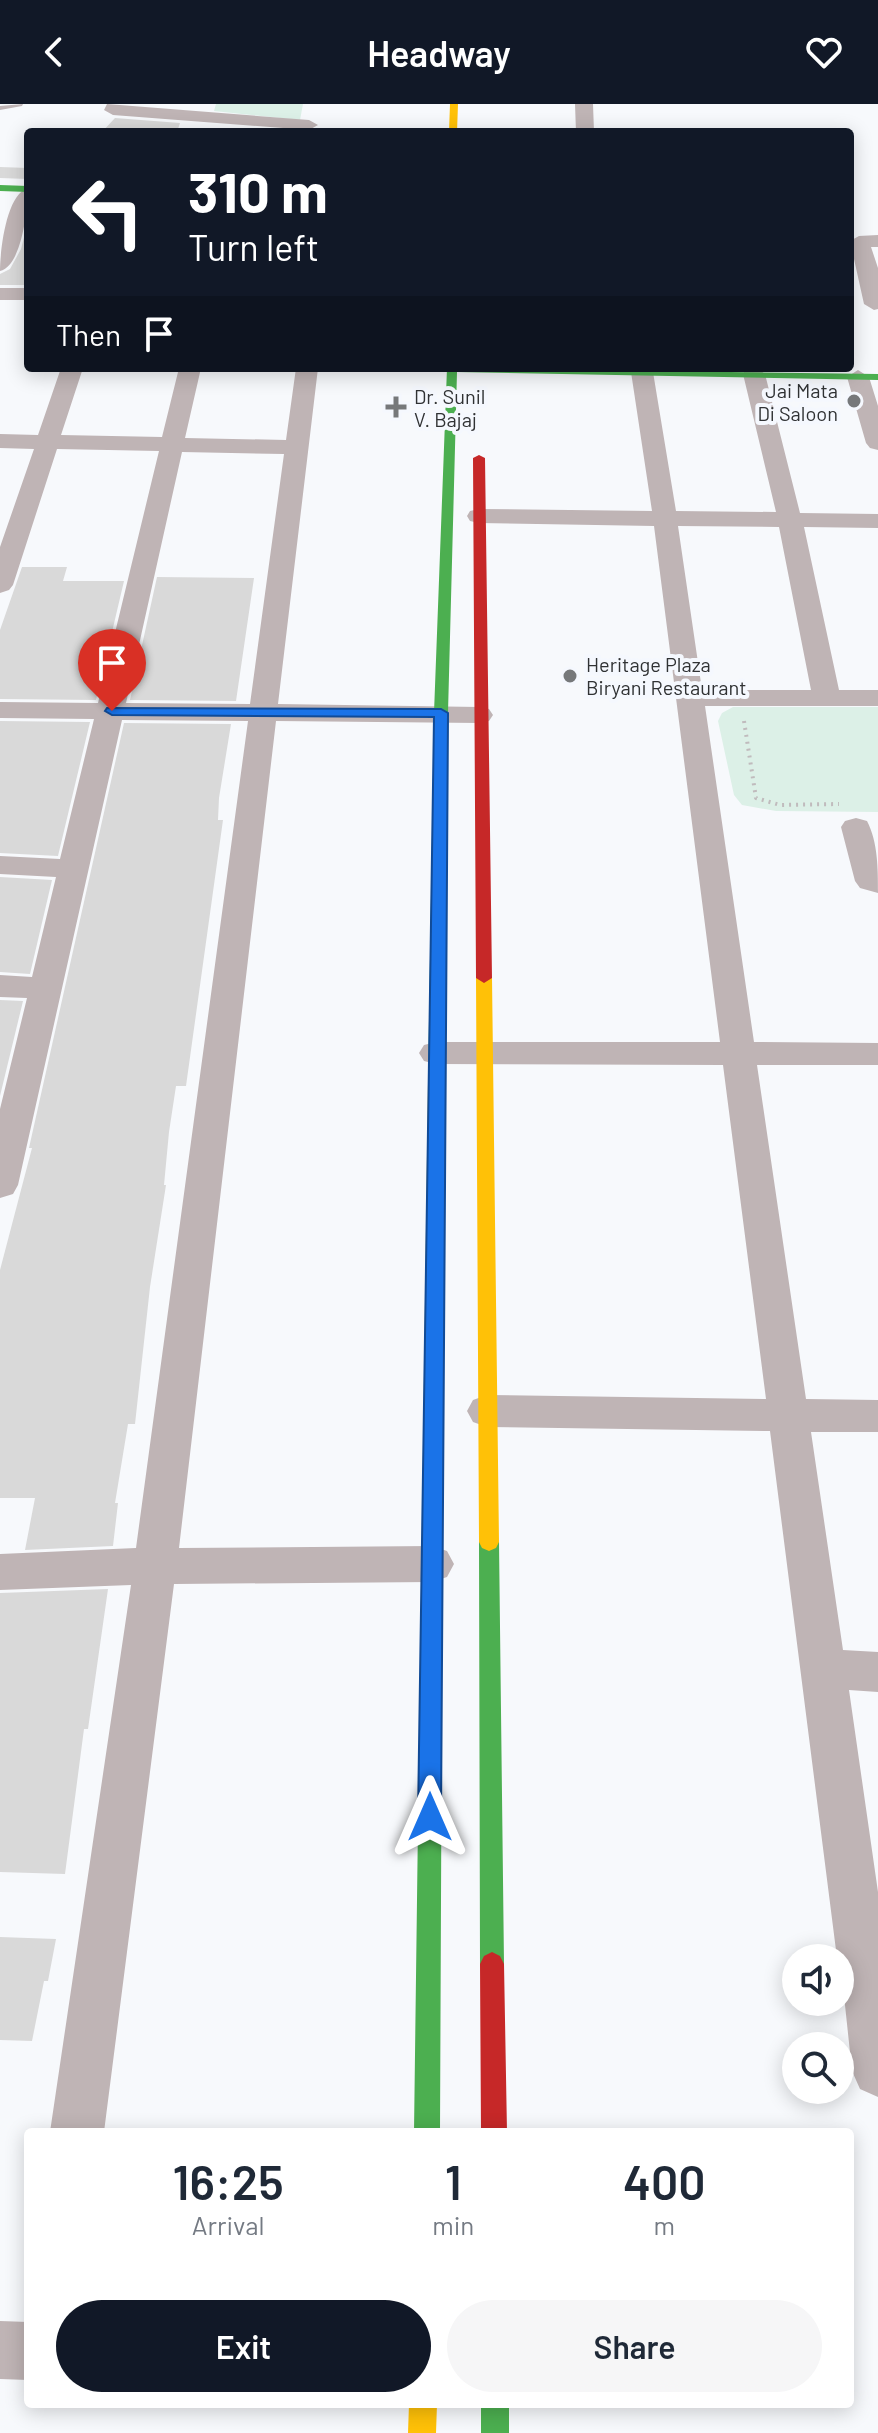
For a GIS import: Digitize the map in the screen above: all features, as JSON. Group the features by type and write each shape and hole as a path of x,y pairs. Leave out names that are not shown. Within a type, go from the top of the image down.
{"main road":[{"path":"453,128 454,104"},
{"path":"0,188 24,191"},
{"path":"427,2128 436,1053 441,713 452,372"},
{"path":"478,374 573,372"},
{"path":"665,372 868,377"},
{"path":"479,443 479,715 494,2128"},
{"path":"422,2433 423,2408"},
{"path":"495,2408 495,2433"}],"street":[{"path":"308,128 312,104"},
{"path":"584,104 585,128"},
{"path":"112,112 200,110 302,128"},
{"path":"0,265 24,202"},
{"path":"862,241 859,268 877,309"},
{"path":"0,294 24,294"},
{"path":"0,585 71,372"},
{"path":"0,1185 10,1100 44,988 74,869 189,372"},
{"path":"78,2128 155,1566 306,372"},
{"path":"621,372 665,518 878,2071"},
{"path":"754,374 790,520 827,698"},
{"path":"868,377 878,443"},
{"path":"0,441 296,447"},
{"path":"0,503 25,503"},
{"path":"479,516 878,521"},
{"path":"690,698 878,698"},
{"path":"0,710 479,715"},
{"path":"853,815 871,881 878,884"},
{"path":"0,865 74,869"},
{"path":"0,986 44,988"},
{"path":"436,1053 878,1054"},
{"path":"487,1411 878,1416"},
{"path":"0,1572 155,1566 432,1564"},
{"path":"823,1669 878,1672"},
{"path":"0,2350 24,2351"}],"lane":[{"path":"0,108 19,104"}],"path":[{"path":"751,715 744,719 756,798 780,805 853,815"}],"green space":[{"path":"216,104 303,104 300,120 214,111"},
{"path":"733,707 878,707 878,812 776,811 742,805 734,795 718,721 722,713"}],"building":[{"path":"115,118 180,123 178,128 106,128"},
{"path":"0,167 24,168 24,179 0,178"},
{"path":"24,237 24,285 0,285 0,274 10,269"},
{"path":"22,567 67,567 63,581 124,581 96,700 0,699 0,630"},
{"path":"157,577 254,578 236,701 130,700"},
{"path":"0,721 90,722 58,856 0,853"},
{"path":"124,723 231,724 219,798 218,820 223,820 186,1086 176,1086 169,1132 166,1185 150,1287 135,1424 128,1424 115,1503 118,1503 113,1546 25,1550 35,1498 0,1498 0,1270 32,1148 29,1148"},
{"path":"0,877 52,880 30,974 0,972"},
{"path":"0,1000 23,1001 0,1096"},
{"path":"108,1589 88,1729 84,1729 65,1874 0,1872 0,1593"},
{"path":"0,1937 56,1939 32,2041 0,2040"}],"traffic: fast":[{"path":"0,188 24,189"},
{"path":"436,1083 441,713 452,372"},
{"path":"612,372 878,377"},
{"path":"489,1542 492,1964"},
{"path":"427,2128 431,1669"},
{"path":"495,2408 495,2433"}],"traffic: slow":[{"path":"453,128 454,104"},
{"path":"484,978 489,1542"},
{"path":"431,1669 436,1083"},
{"path":"422,2433 423,2408"}],"traffic: jam":[{"path":"479,458 484,978"},
{"path":"492,1964 494,2128"}],"place":[{"name":"Jai Mata Di Saloon","path":"854,401"},
{"name":"Dr. Sunil V. Bajaj","path":"396,407"},
{"name":"Heritage Plaza Biryani Restaurant","path":"570,676"}],"route":[{"path":"112,711 441,713 430,1817"}]}
